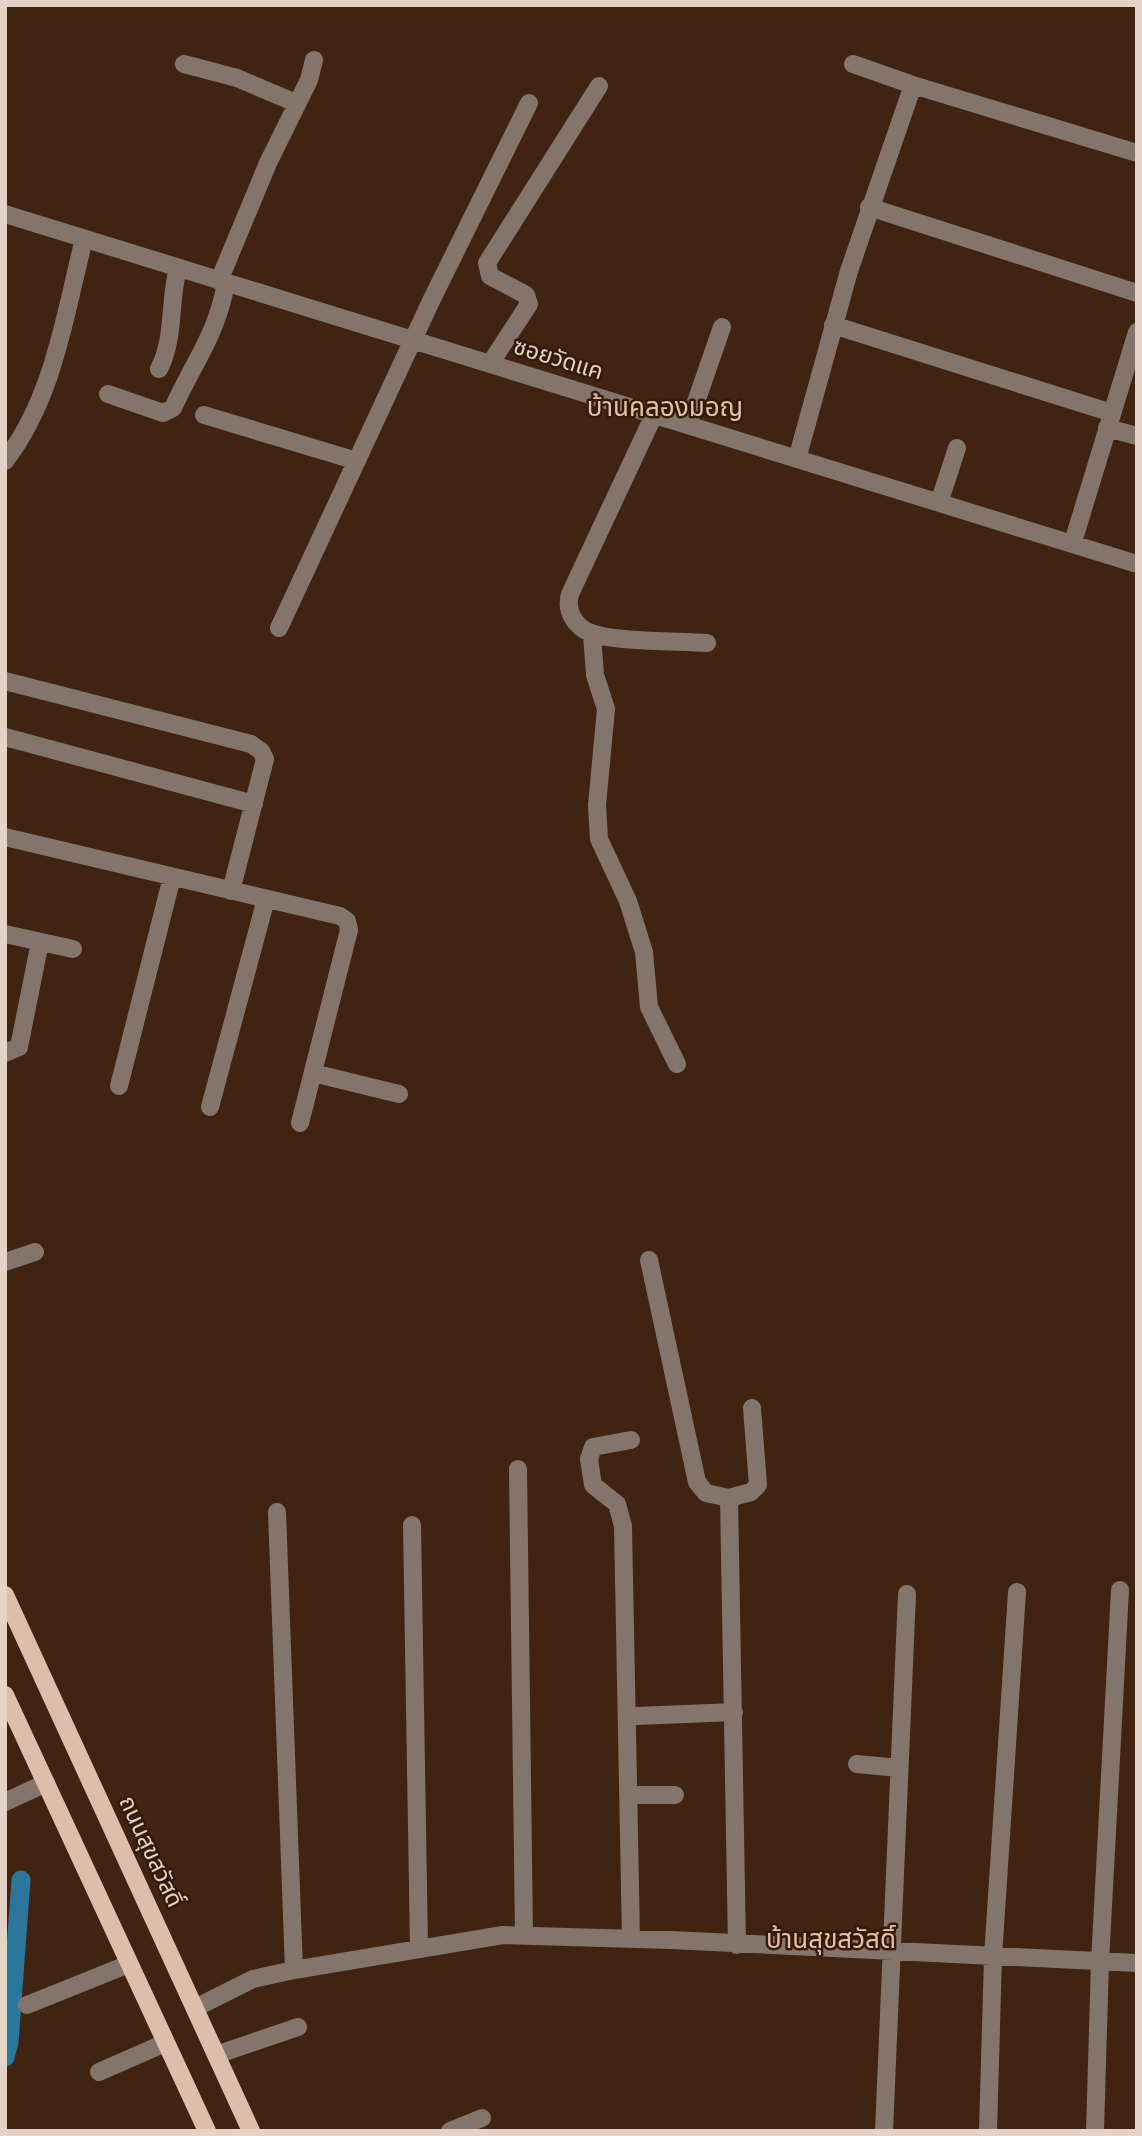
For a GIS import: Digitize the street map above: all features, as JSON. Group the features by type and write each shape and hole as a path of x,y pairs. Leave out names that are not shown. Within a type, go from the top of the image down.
{"main road":[{"name":"ถนนสุขสวัสดิ์","path":"5,1595 251,2131"},
{"path":"5,1695 207,2131"}],"street":[{"path":"108,394 163,413 173,408 211,339 221,312 222,282 314,60"},
{"path":"184,64 237,78 296,103"},
{"path":"853,64 1137,153"},
{"path":"797,459 869,207 913,85"},
{"path":"490,364 529,304 526,295 490,276 487,263 599,86"},
{"path":"279,628 413,341 529,103"},
{"path":"869,207 1137,293"},
{"name":"ซอยวัดแค","path":"5,214 1073,542 1137,564"},
{"path":"5,461 30,424 42,397 84,239"},
{"path":"159,369 168,351 170,305 178,268"},
{"path":"834,325 1110,421 1137,436"},
{"path":"688,425 722,327"},
{"path":"1073,542 1136,336"},
{"path":"204,415 357,461"},
{"path":"654,415 568,602 572,619 592,634 707,643"},
{"path":"939,503 957,448"},
{"path":"592,634 594,675 606,709 597,805 599,839 628,901 641,942 649,1007 677,1064"},
{"path":"5,681 251,744 261,751 265,759 231,891"},
{"path":"5,737 254,804"},
{"path":"5,836 340,916 347,921 349,930 300,1123"},
{"path":"119,1086 172,877"},
{"path":"210,1107 266,899"},
{"path":"5,934 73,949"},
{"path":"5,1053 19,1047 40,942"},
{"path":"313,1073 399,1094"},
{"path":"5,1262 36,1252"},
{"path":"649,1260 697,1482 706,1493 729,1498 751,1492 758,1485 752,1408"},
{"path":"631,1440 593,1447 589,1459 593,1485 617,1504 623,1526 631,1939"},
{"path":"518,1469 524,1935"},
{"path":"729,1498 737,1945"},
{"path":"277,1512 294,1970"},
{"path":"412,1525 419,1948"},
{"path":"1095,2131 1100,1962 1120,1590"},
{"path":"988,2131 993,1956 1017,1592"},
{"path":"884,2131 907,1594"},
{"path":"637,1716 734,1712"},
{"path":"857,1764 899,1768"},
{"path":"5,1802 46,1783"},
{"path":"628,1795 675,1795"},
{"path":"195,2008 253,1979 419,1948 524,1935 1137,1963"},
{"path":"27,2005 129,1964"},
{"path":"216,2055 298,2027"},
{"path":"99,2072 165,2043"},
{"path":"450,2131 482,2118"}],"waterway":[{"path":"5,2057 9,2042 21,1880"}],"district":[{"name":"บ้านคลองมอญ","path":"665,408"},
{"name":"บ้านสุขสวัสดิ์","path":"831,1940"}]}
